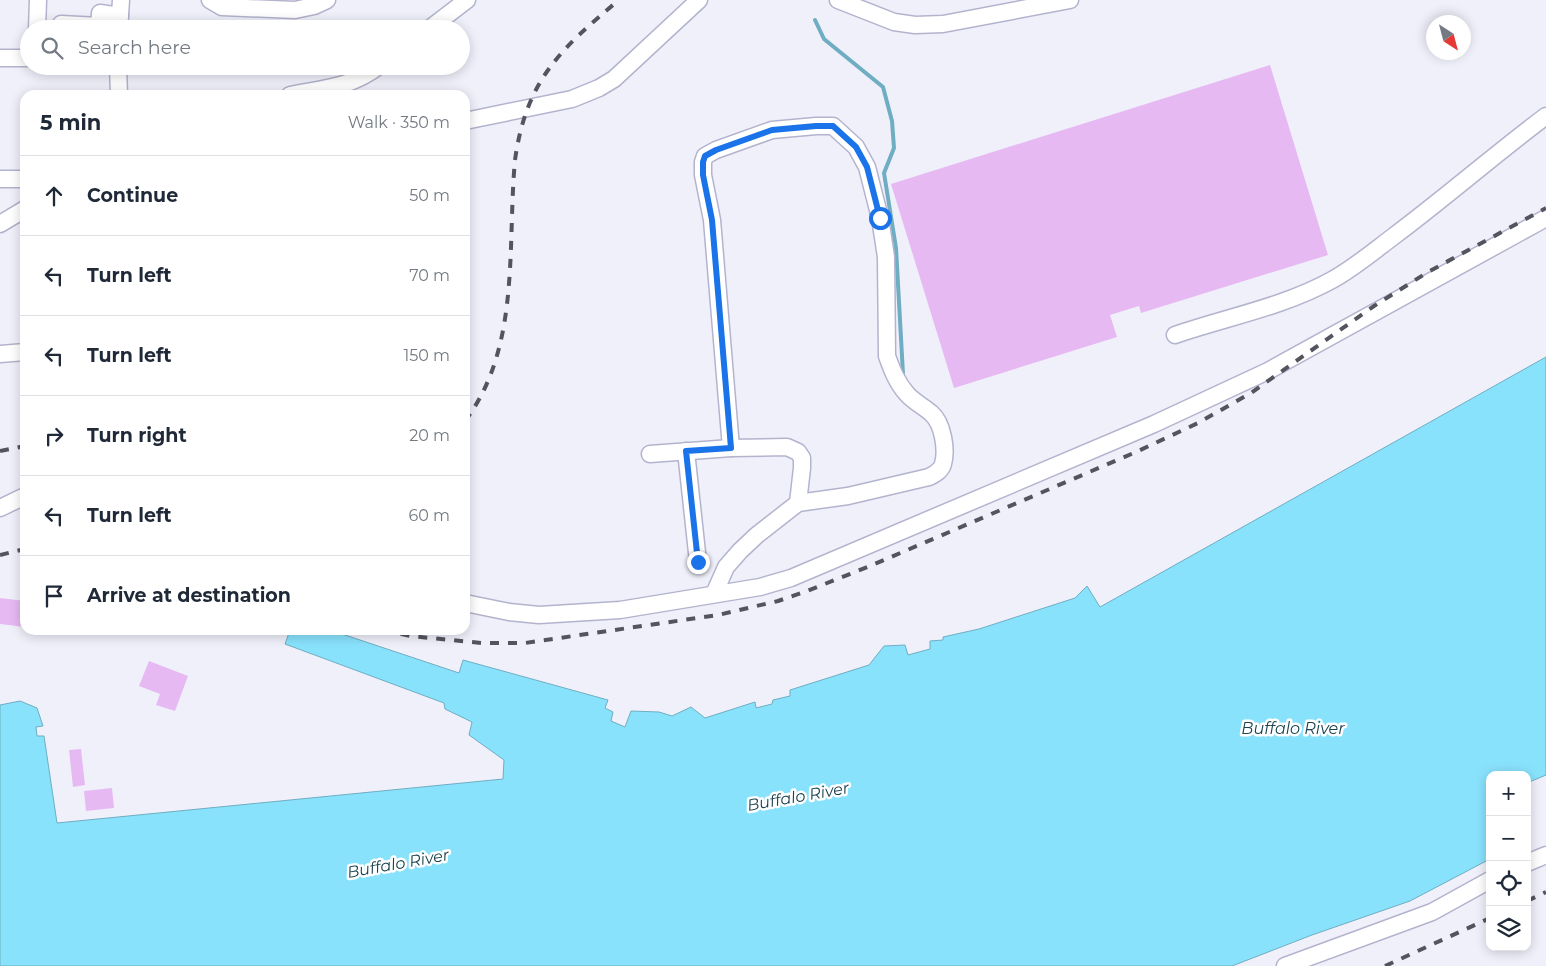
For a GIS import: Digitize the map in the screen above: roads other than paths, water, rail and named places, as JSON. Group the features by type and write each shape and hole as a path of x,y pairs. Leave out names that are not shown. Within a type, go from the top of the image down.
{"street":[{"path":"37,20 38,0"},
{"path":"210,0 222,7 295,10 314,6 327,0"},
{"path":"441,20 467,0"},
{"path":"470,120 572,99 599,88 620,73 699,0"},
{"path":"838,0 894,22 914,25 943,24 1070,0"},
{"path":"83,20 120,15"},
{"path":"0,58 20,58"},
{"path":"119,75 121,90"},
{"path":"315,90 346,84 367,75"},
{"path":"1175,335 1243,315 1304,293 1332,280 1353,267 1421,216 1546,116"},
{"path":"714,594 726,567 740,551 798,503 848,496 929,477 938,472 943,466 943,437 939,424 932,414 917,404 899,383 892,371 887,356 886,257 880,218 867,167 856,147 833,126 772,130 716,150 705,156 703,162 703,175 712,230 731,448"},
{"path":"0,179 20,179"},
{"path":"0,224 20,212"},
{"path":"470,604 509,612 539,615 620,610 760,587 791,578 1154,424 1268,370 1546,218"},
{"path":"0,354 20,352"},
{"path":"650,454 731,448 787,447 798,452 802,458 798,503"},
{"path":"686,451 698,562"},
{"path":"0,508 20,498"},
{"path":"1531,861 1546,855"},
{"path":"1285,966 1432,912 1486,882"}],"water":[{"name":"Buffalo River","path":"1546,357 1546,775 1531,781 1531,771 1486,771 1486,861 1410,901 1312,935 1232,966 0,966 0,705 20,701 37,708 43,726 36,727 37,736 44,736 57,823 503,779 504,760 469,735 472,722 445,709 444,703 285,644 288,635 345,635 459,673 463,660 608,700 605,708 613,712 611,721 625,727 631,711 659,712 672,716 691,707 705,718 755,702 756,708 772,704 773,700 790,696 790,690 869,665 884,646 905,645 908,655 930,649 930,641 943,640 943,637 979,629 1075,598 1087,586 1100,607"}],"waterway":[{"path":"815,20 824,39 883,87 892,121 894,148 884,173 896,248 903,374"}],"railway":[{"path":"470,413 483,392 495,361 503,329 508,295 515,160 520,132 528,109 537,88 563,51 619,0"},
{"path":"406,635 482,643 525,643 718,615 778,601 807,591 1136,452 1198,423 1251,393 1374,306 1428,272 1546,208"},
{"path":"0,451 20,447"},
{"path":"0,555 20,550"},
{"path":"1531,899 1546,892"},
{"path":"1385,966 1486,920"}]}
